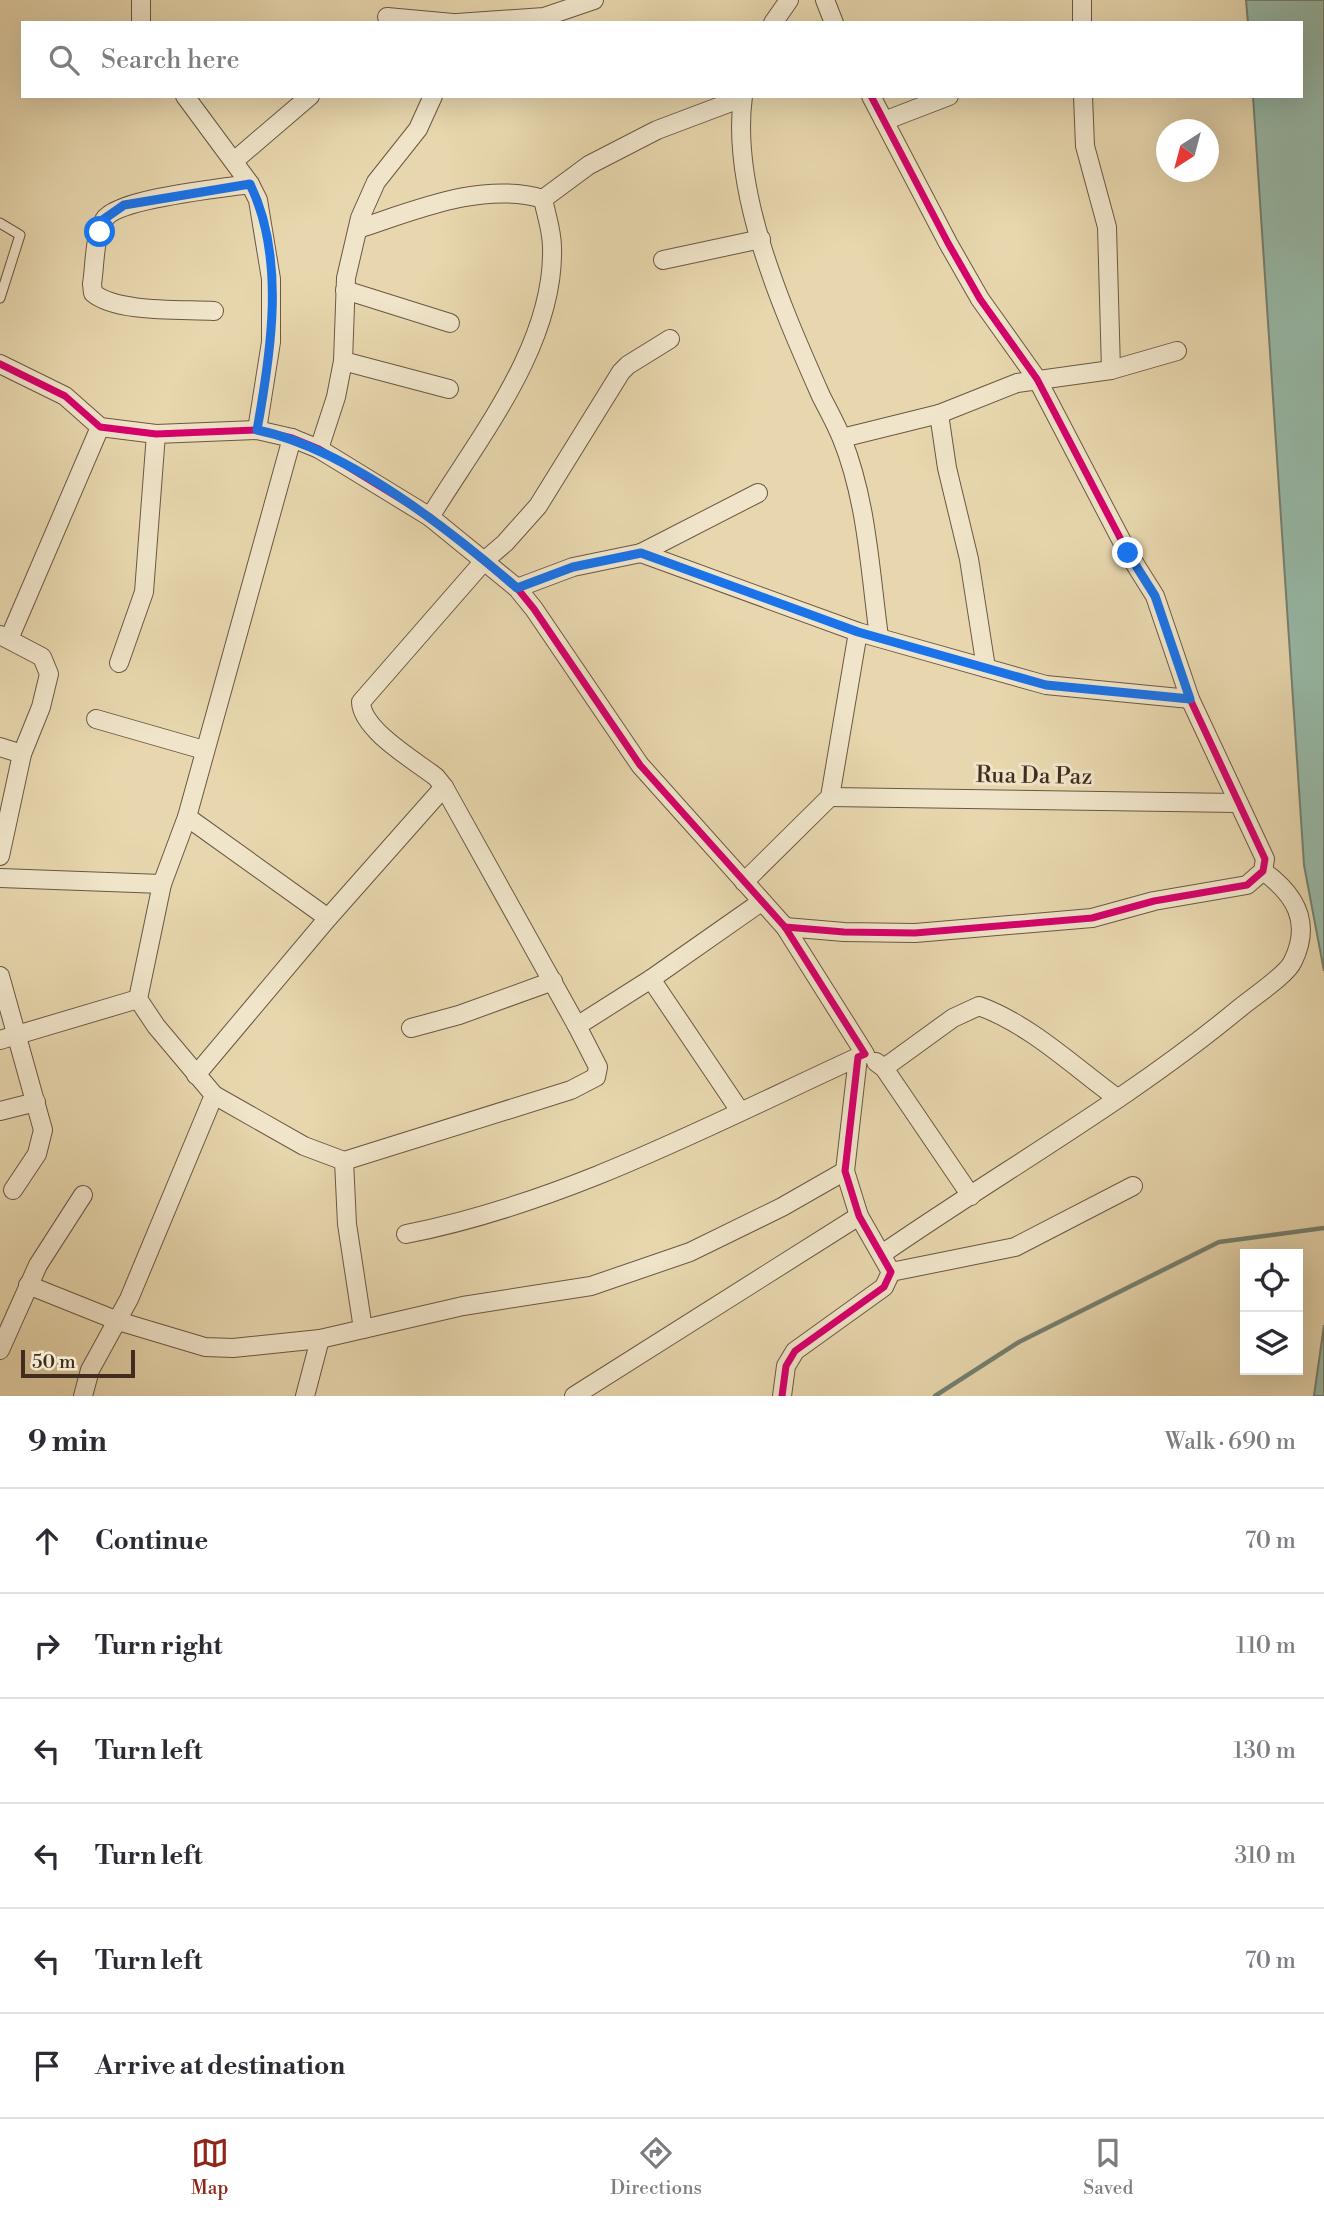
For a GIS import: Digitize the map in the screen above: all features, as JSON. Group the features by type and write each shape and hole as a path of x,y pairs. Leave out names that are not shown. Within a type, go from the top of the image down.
{"street":[{"path":"141,0 141,21"},
{"path":"485,21 544,17 594,0"},
{"path":"774,21 789,0"},
{"path":"825,0 834,21"},
{"path":"1082,0 1082,21"},
{"path":"387,13 405,21"},
{"path":"187,98 250,184 258,200 271,279 270,355 257,430"},
{"path":"234,161 308,98"},
{"path":"319,449 336,397 343,361 345,290 367,199 376,182 418,129 432,98"},
{"path":"543,199 589,165 657,130 740,98"},
{"path":"743,98 741,135 746,181 761,239 801,347 842,438 858,487 879,637"},
{"path":"785,927 844,932 915,933 1092,918 1154,901 1247,885 1263,871 1265,859 1190,699 1155,596 1128,553 1037,379 980,299 872,98"},
{"path":"884,121 944,98"},
{"path":"1083,98 1085,146 1107,227 1111,370"},
{"path":"214,311 133,306 102,300 93,293 92,284 100,232 104,219 124,205 250,184"},
{"path":"358,229 486,194 516,192 543,199"},
{"path":"430,517 530,356 552,272 552,244 543,199"},
{"path":"663,260 761,239"},
{"path":"345,290 450,323"},
{"path":"292,438 187,817 162,884 138,999 214,1095 304,1146 344,1161 572,1090 592,1081 598,1067 444,787 436,777 370,726 361,713 360,702 484,561 505,543 538,506 621,372 670,339"},
{"path":"842,438 939,414 1017,383 1111,370 1177,351"},
{"path":"343,361 449,389"},
{"path":"0,365 65,396 100,427 156,434 257,430 292,438 319,449 430,517 517,588 565,652 640,765 785,927 862,1056 884,1068 971,1196"},
{"path":"939,414 947,468 969,559 986,668"},
{"path":"0,856 22,754 41,707 49,674 42,657 5,637 100,427"},
{"path":"119,663 144,592 156,434"},
{"path":"517,588 573,567 641,553 758,493"},
{"path":"641,553 858,632 1046,685 1190,699"},
{"path":"744,882 830,797 858,632"},
{"path":"96,719 204,750"},
{"path":"0,747 22,754"},
{"path":"196,1075 328,918 444,787"},
{"name":"Rua Da Paz","path":"830,797 1237,803"},
{"path":"187,817 328,918"},
{"path":"882,1254 1030,1160 1207,1035 1292,965 1301,930 1298,906 1282,885 1263,871"},
{"path":"0,878 162,884"},
{"path":"577,1026 651,979 761,902"},
{"path":"0,976 8,1037 36,1102 43,1130 42,1140 13,1190"},
{"path":"651,979 740,1111"},
{"path":"411,1028 459,1015 553,981"},
{"path":"8,1037 138,999"},
{"path":"884,1068 953,1018 979,1006 1003,1016 1041,1040 1116,1098"},
{"path":"405,1234 479,1217 611,1170 862,1056"},
{"path":"862,1056 845,1171 859,1216 891,1272"},
{"path":"83,1396 90,1370 118,1321 214,1095"},
{"path":"0,1111 36,1102"},
{"path":"344,1161 347,1224 363,1329"},
{"path":"28,1285 118,1321 218,1348 320,1339 463,1306 591,1286 690,1252 782,1207 845,1171"},
{"path":"891,1272 1015,1247 1133,1186"},
{"path":"0,1349 28,1285 52,1241 83,1195"},
{"path":"574,1396 859,1216"},
{"path":"782,1396 786,1366 795,1351 884,1287 891,1272"},
{"path":"304,1396 320,1339"}],"lane":[{"path":"0,223 20,235 0,298"}],"shaded area":[{"path":"1246,0 1324,0 1324,971 1304,865 1253,98 1303,98 1303,21 1248,21"},
{"path":"1324,1325 1324,1396 1314,1396"}],"waterway":[{"path":"935,1396 1019,1342 1219,1242 1324,1228"}],"cycle path":[{"path":"785,927 844,932 915,933 1092,918 1154,901 1247,885 1263,871 1265,859 1190,699 1155,596 1128,553 1037,379 980,299 948,243 872,98"},
{"path":"0,364 65,396 100,427 156,434 257,430 292,438 319,449 430,517 517,588 640,765 785,927 865,1054 858,1057 845,1171 859,1216 891,1272 884,1287 795,1351 786,1366 782,1396"}],"route":[{"path":"100,232 104,219 114,209 124,205 250,184 258,200 271,279 268,377 257,430 292,438 319,449 397,496 430,517 517,588 608,557 641,553 858,632 1046,685 1190,699 1155,596 1128,553"}]}
